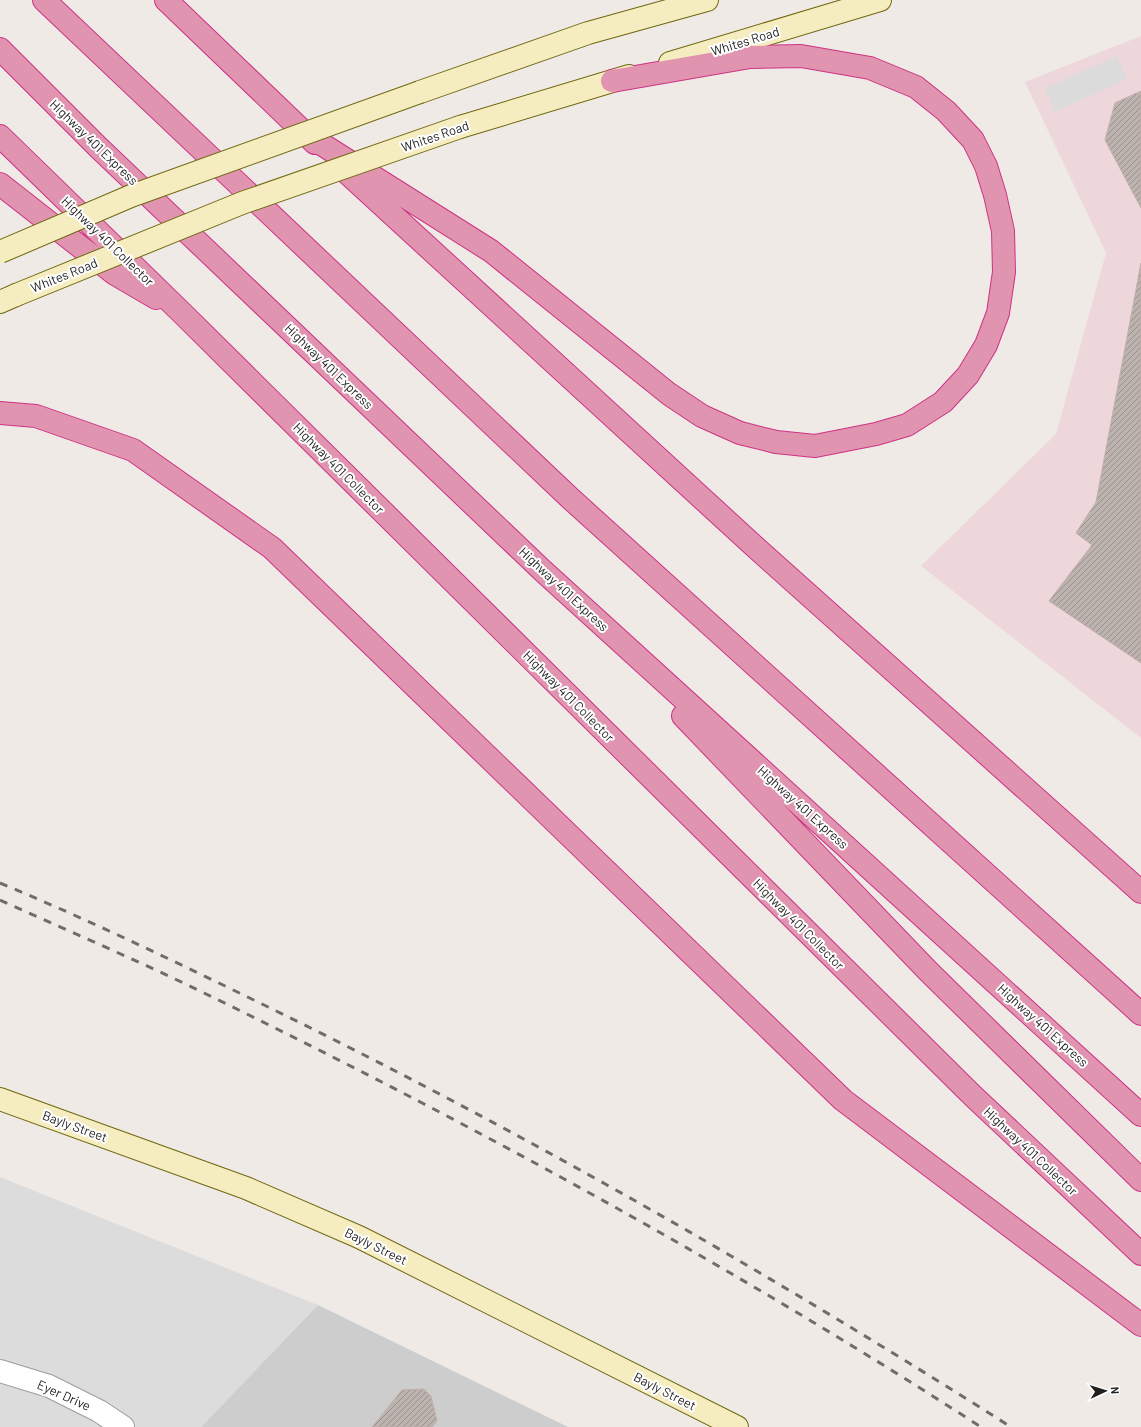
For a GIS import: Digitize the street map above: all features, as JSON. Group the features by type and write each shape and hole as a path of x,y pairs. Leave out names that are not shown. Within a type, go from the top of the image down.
{"highway":[{"path":"44,0 571,499 1141,1014"},
{"path":"166,0 304,133 748,541 1141,892"},
{"name":"Highway 401 Express","path":"0,49 105,153 543,571 1141,1115"},
{"path":"304,133 491,251 669,394 702,416 740,433 776,442 815,446 876,434 907,425 943,402 968,375 986,345 998,313 1004,272 1003,231 995,195 986,166 973,140 946,111 916,87 870,68 801,56 750,57 612,81"},
{"name":"Highway 401 Collector","path":"0,136 182,313 973,1096 1141,1254"},
{"path":"0,184 115,274 182,313"},
{"path":"0,413 36,416 133,450 272,548 843,1100 1141,1325"},
{"path":"543,571 929,972 1141,1180"}],"main road":[{"path":"0,252 131,196 420,92 588,33 708,0"},
{"name":"Whites Road","path":"8,299 242,204 460,127 880,0"},
{"name":"Bayly Street","path":"0,1099 246,1188 359,1237 737,1427"}],"street":[{"name":"Eyer Drive","path":"0,1372 49,1386 99,1411 123,1427"}],"shaded area":[{"path":"1141,36 1141,738 921,566 1056,434 1106,253 1025,82"},
{"path":"1117,56 1127,79 1055,112 1045,88"},
{"path":"0,1177 318,1305 201,1427 0,1427"},
{"path":"318,1305 568,1427 201,1427"}],"building":[{"path":"1141,91 1141,208 1105,140 1115,103"},
{"path":"1141,263 1141,663 1049,601 1092,545 1076,533 1096,502"},
{"path":"424,1389 431,1396 437,1421 432,1427 372,1427 402,1390"}],"railway":[{"path":"0,883 99,926 262,1004 358,1052 549,1153 736,1259 920,1370 1011,1427"},
{"path":"0,900 128,957 204,993 304,1042 502,1145 696,1253 887,1367 981,1427"}]}
